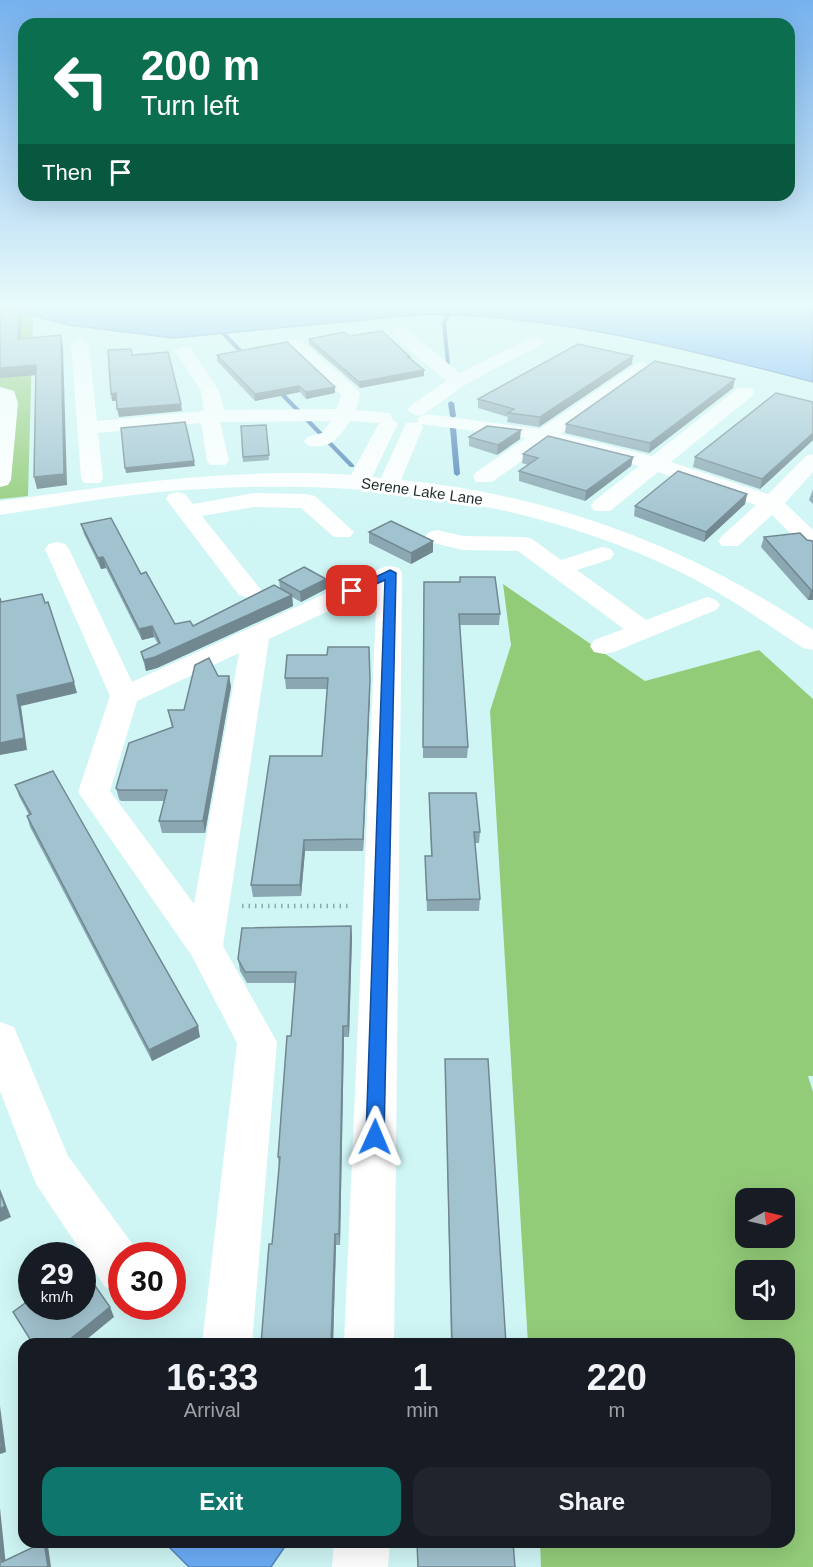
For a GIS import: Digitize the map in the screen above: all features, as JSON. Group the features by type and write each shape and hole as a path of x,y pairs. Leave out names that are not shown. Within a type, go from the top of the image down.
{"street":[{"path":"83,380 92,478"},
{"path":"203,380 210,391 218,461"},
{"path":"321,439 345,415 351,394 335,380"},
{"path":"448,380 453,385"},
{"path":"389,484 419,419 453,385 463,380"},
{"path":"484,477 625,380"},
{"path":"602,506 745,392"},
{"path":"0,393 7,395 8,403 0,480"},
{"path":"359,482 386,421 395,410 419,419 498,427 543,436 654,463 772,503 813,543"},
{"path":"87,428 212,416 345,415 386,421"},
{"path":"730,541 772,503 813,460"},
{"name":"Serene Lake Lane","path":"0,508 167,486 260,480 359,482 458,493 529,508 585,524 696,570 758,604 813,642"},
{"path":"167,486 248,590"},
{"path":"187,512 254,500 307,501 342,532"},
{"path":"511,543 529,508"},
{"path":"437,537 463,543 524,544 643,630"},
{"path":"57,549 124,696 94,792 205,946 257,1042 228,1338"},
{"path":"557,569 602,554"},
{"path":"124,696 390,573 369,1338"},
{"path":"604,646 707,605"},
{"path":"205,946 256,635"},
{"path":"0,1039 52,1169 108,1250"},
{"path":"360,1567 362,1548"}],"path":[{"path":"212,906 382,906"}],"green space":[{"path":"0,380 31,380 28,496 0,499"},
{"path":"503,584 645,681 759,650 813,699 813,1076 808,1076 813,1092 813,1567 541,1567 540,1548 795,1548 795,1338 528,1338 490,711 511,645"}],"water":[{"path":"170,1548 284,1548 271,1567 189,1567"}],"building":[{"path":"36,380 62,380 64,474 34,477"},
{"path":"110,380 175,380 181,404 117,409 116,393 111,394"},
{"path":"241,380 328,380 335,387 306,392 299,386 255,394"},
{"path":"512,380 596,380 540,417 508,413 514,409 478,399"},
{"path":"628,380 734,380 650,443 566,424"},
{"path":"776,393 813,402 813,433 762,479 695,457"},
{"path":"185,422 194,461 125,468 121,428"},
{"path":"266,425 269,455 243,457 241,426"},
{"path":"487,426 521,430 498,445 469,437"},
{"path":"548,436 633,457 586,491 519,471 538,458 523,454"},
{"path":"678,471 747,494 706,532 635,506"},
{"path":"111,518 141,574 146,572 175,624 190,621 193,626 274,585 292,595 144,660 141,652 160,643 152,626 139,629 103,557 98,558 81,524"},
{"path":"391,521 433,541 411,553 369,532"},
{"path":"800,533 807,540 813,541 813,590 764,537"},
{"path":"304,567 326,579 300,592 279,580"},
{"path":"460,577 495,577 500,614 459,614 468,747 423,747 424,582 460,582"},
{"path":"42,594 45,603 48,602 74,682 17,695 24,738 0,743 0,598 1,602"},
{"path":"328,647 369,647 370,680 363,839 304,840 300,885 251,885 270,756 322,756 328,678 285,678 287,655 327,655"},
{"path":"209,658 218,676 229,676 203,821 159,821 167,790 118,790 116,788 129,743 173,727 168,710 184,710 195,665"},
{"path":"53,771 198,1026 149,1050 27,816 31,814 15,785"},
{"path":"429,793 476,793 480,832 474,832 480,899 427,900 425,856 432,856"},
{"path":"351,926 348,1026 343,1026 339,1234 335,1234 331,1338 261,1338 269,1244 272,1244 280,1157 278,1157 287,1036 291,1036 296,972 245,972 238,959 242,928"},
{"path":"445,1059 488,1059 506,1338 452,1338"},
{"path":"0,1192 5,1206 0,1209"},
{"path":"96,1287 108,1304 108,1309 96,1318"},
{"path":"18,1308 18,1320 13,1312"},
{"path":"18,1320 94,1320 71,1338 29,1338"},
{"path":"0,1540 2,1562 31,1548 45,1548 48,1567 0,1567"},
{"path":"417,1548 513,1548 515,1567 418,1567"}],"waterway":[{"path":"277,389 352,466"},
{"path":"451,403 453,416"},
{"path":"453,428 457,474"}],"route":[{"path":"352,591 390,573 375,1137"}]}
